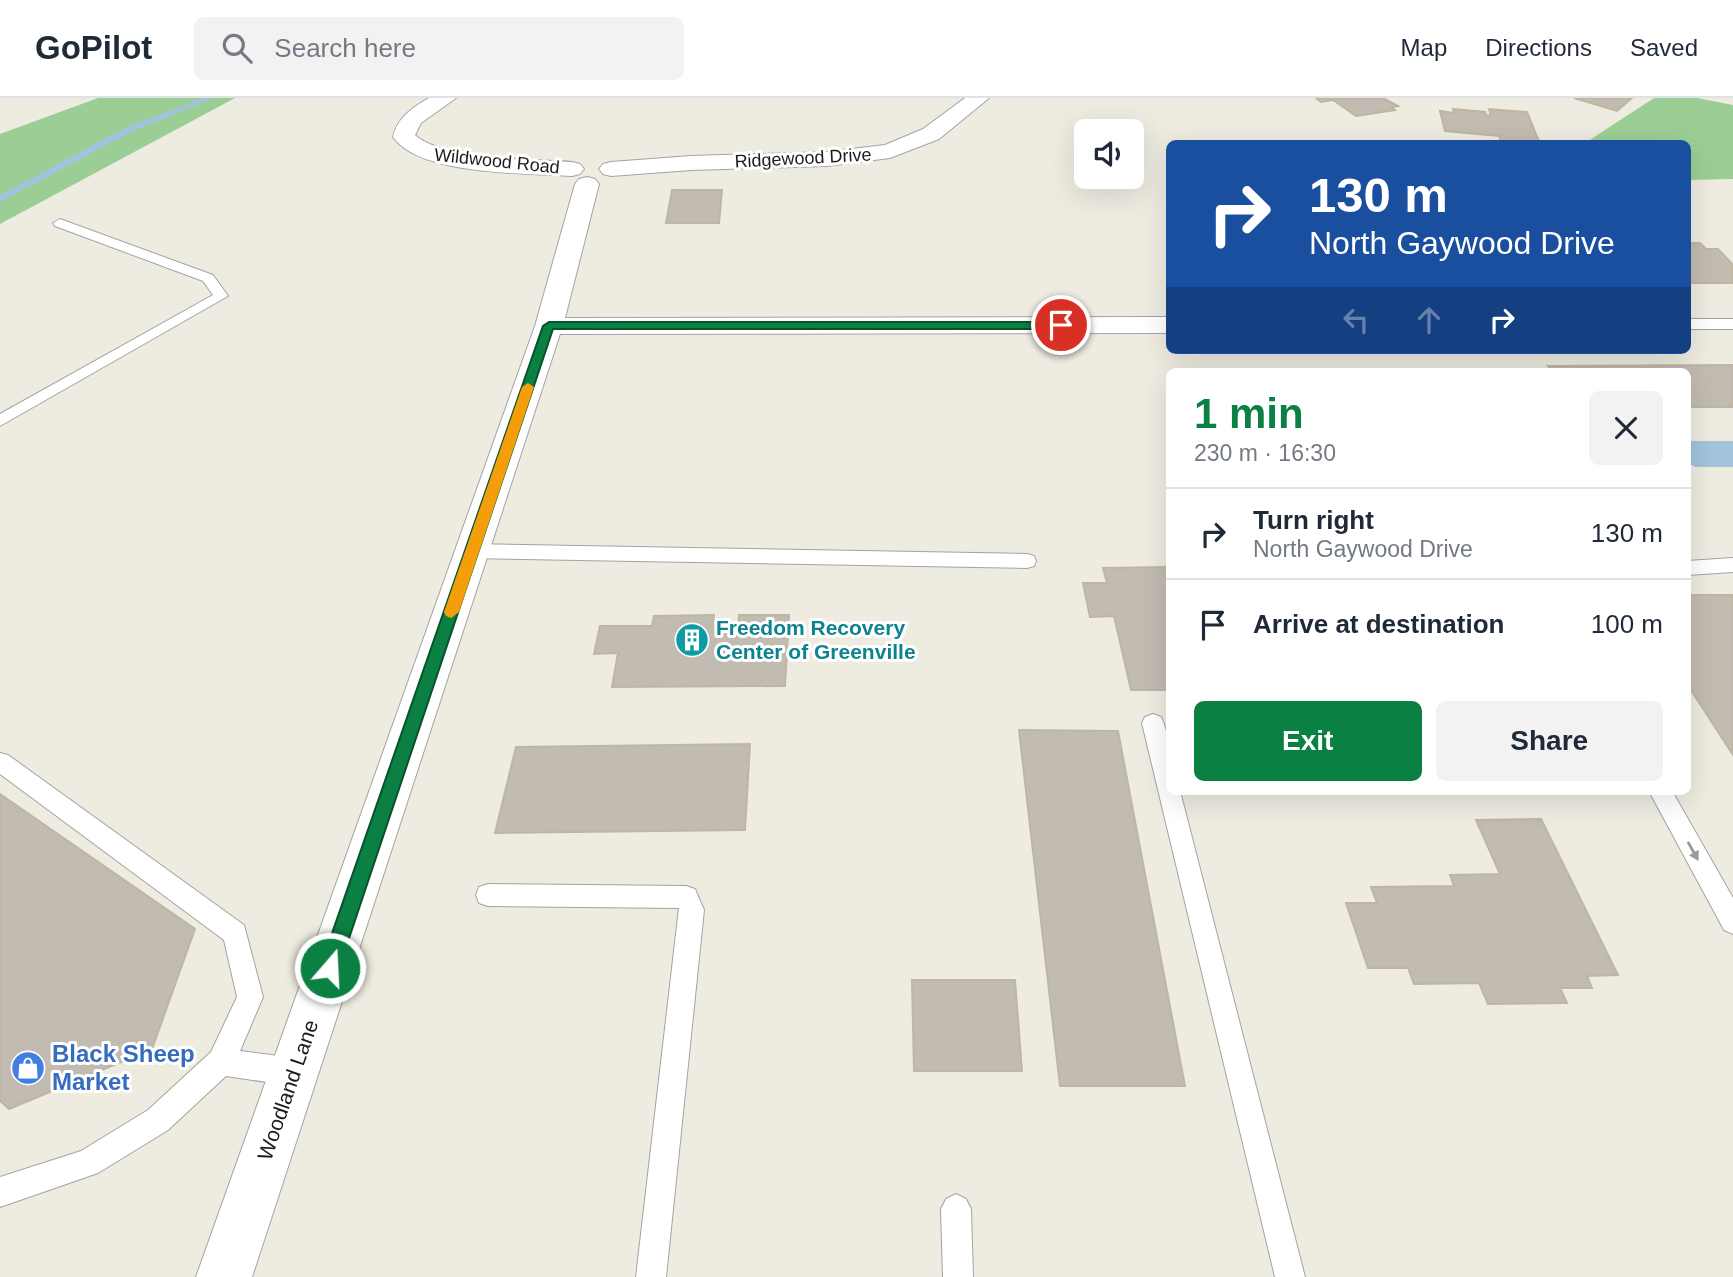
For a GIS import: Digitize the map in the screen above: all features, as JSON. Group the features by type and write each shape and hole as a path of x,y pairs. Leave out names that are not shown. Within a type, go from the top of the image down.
{"street":[{"name":"Wildwood Road","path":"445,98 414,118 405,131 404,137 413,148 450,159 590,174"},
{"name":"Ridgewood Drive","path":"590,174 691,163 827,159 890,151 931,134 978,98"},
{"name":"Woodland Lane","path":"224,1277 549,326 590,174"},
{"path":"549,326 1166,325"}],"lane":[{"path":"0,421 221,296 208,278 60,223"},
{"path":"1691,324 1733,324"},
{"path":"472,551 1027,561"},
{"path":"1691,568 1733,565"},
{"path":"1153,723 1166,777"},
{"path":"0,762 235,933 250,997 220,1062 158,1119 88,1163 0,1192"},
{"path":"1170,795 1290,1277"},
{"path":"1662,795 1733,922"},
{"path":"488,895 686,897 692,909 651,1277"},
{"path":"220,1062 294,1072"},
{"path":"956,1209 958,1277"}],"green space":[{"path":"98,98 235,98 0,224 0,134"},
{"path":"1654,98 1697,98 1733,105 1733,179 1691,180 1691,140 1590,140"}],"water":[{"path":"1691,441 1733,441 1733,467 1695,467 1691,464"}],"building":[{"path":"1316,98 1383,98 1398,106 1392,107 1395,110 1356,116 1333,100 1321,102"},
{"path":"1574,98 1632,98 1617,111"},
{"path":"1453,109 1485,112 1491,116 1489,109 1527,112 1538,140 1501,140 1499,136 1445,131 1440,111 1454,113"},
{"path":"672,190 722,190 719,223 666,223"},
{"path":"1691,243 1700,243 1706,249 1718,249 1733,265 1733,283 1691,283"},
{"path":"1733,365 1733,407 1691,407 1691,368 1548,366"},
{"path":"1166,567 1166,690 1131,690 1114,616 1090,617 1083,583 1107,583 1103,568"},
{"path":"1691,595 1733,595 1733,755 1691,690"},
{"name":"Freedom Recovery Center of Greenville","path":"714,615 713,626 738,625 739,615 789,615 785,686 612,687 618,653 594,654 600,626 652,626 654,616"},
{"path":"1019,730 1118,731 1185,1086 1060,1086"},
{"path":"750,744 745,830 495,833 516,747"},
{"path":"0,794 195,929 152,1049 9,1109 0,1101"},
{"path":"1541,819 1618,975 1587,976 1592,988 1560,988 1567,1003 1488,1004 1479,983 1414,984 1408,968 1368,968 1346,903 1377,903 1371,887 1454,886 1450,875 1500,874 1476,820"},
{"path":"912,980 1015,980 1022,1071 914,1071"}],"waterway":[{"path":"0,199 130,129 210,98"}],"slow traffic":[{"path":"451,612 528,387"}],"place":[{"name":"Freedom Recovery Center of Greenville","path":"692,640"},
{"name":"Black Sheep Market","path":"28,1068"}],"route":[{"path":"330,968 549,326 1061,325"}]}
